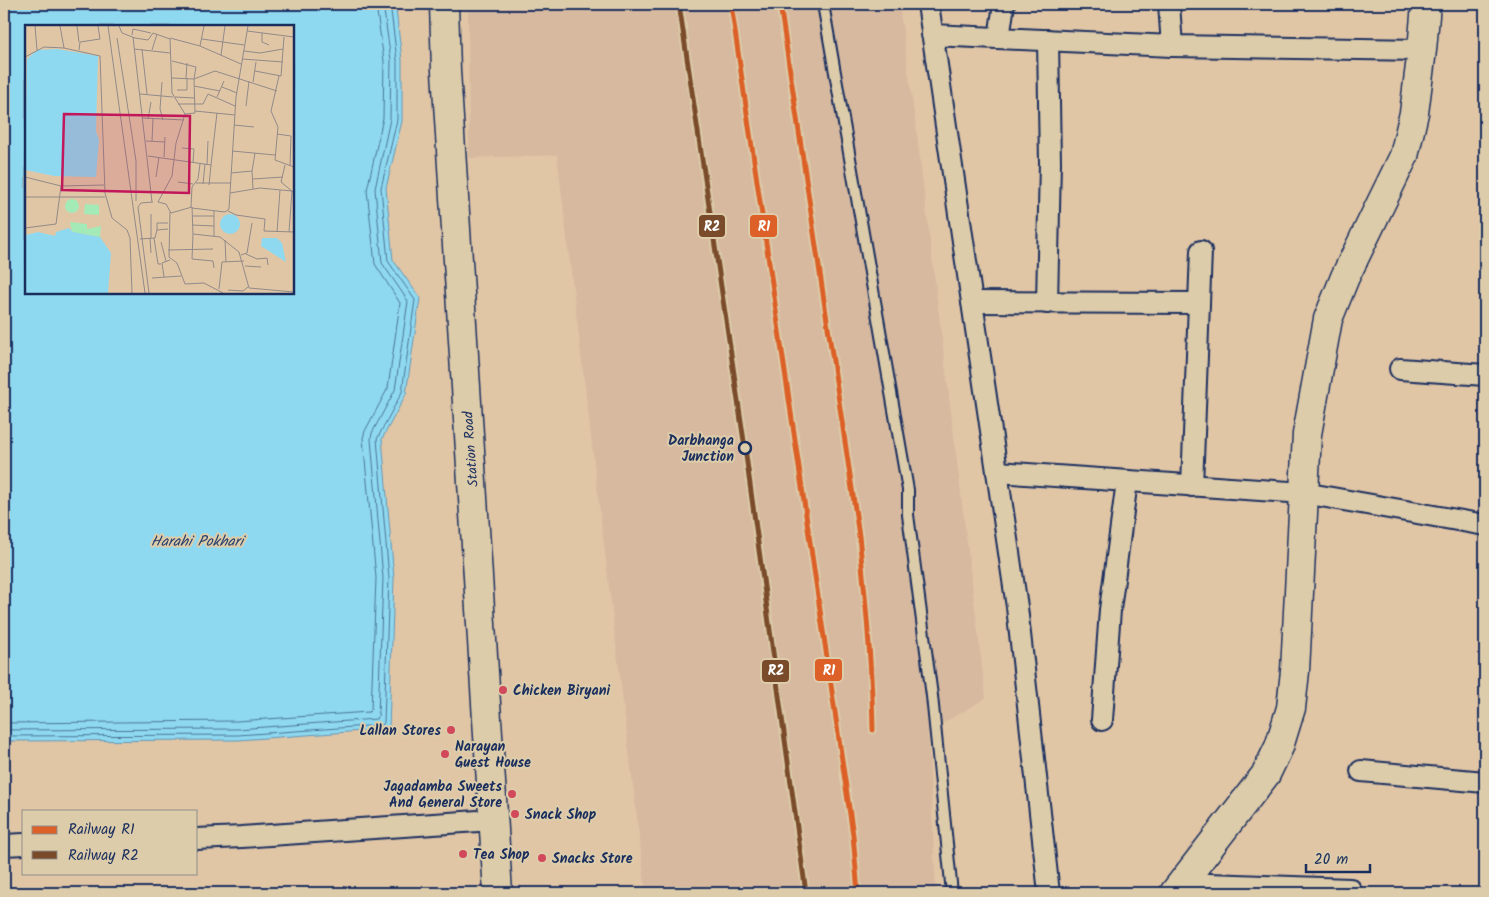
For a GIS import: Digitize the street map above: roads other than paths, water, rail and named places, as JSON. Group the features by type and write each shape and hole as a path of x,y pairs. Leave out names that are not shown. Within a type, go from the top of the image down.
{"main road":[{"name":"Station Road","path":"444,4 446,71 498,893"},
{"path":"1178,888 1266,774 1281,739 1291,708 1295,671 1307,434 1328,319 1345,276 1404,156 1414,113 1426,4"}],"street":[{"path":"928,4 1017,607 1049,893"},
{"path":"999,38 1004,4"},
{"path":"1170,4 1172,46"},
{"path":"932,35 1172,46 1422,50"},
{"path":"1047,303 1050,162 1048,40"},
{"path":"1192,486 1201,251"},
{"path":"972,302 1199,303"},
{"path":"1400,369 1485,375"},
{"path":"997,472 1304,493 1485,525"},
{"path":"1102,720 1110,610 1128,481"},
{"path":"1361,771 1485,782"},
{"path":"198,839 493,820"},
{"path":"4,845 22,844"},
{"path":"1178,888 1350,889"}],"lane":[{"path":"824,4 908,490 908,515 932,696 952,893"}],"water":[{"name":"Harahi Pokhari","path":"4,4 397,4 396,10 402,60 402,121 386,188 393,260 420,298 406,394 382,439 394,578 389,729 238,740 4,741"}],"rail line":[{"name":"R2","path":"679,4 745,448 806,893"},
{"name":"R1","path":"731,4 853,835 858,893"},
{"name":"R1","path":"780,4 859,536 868,633 873,730"}],"place":[{"name":"Darbhanga Junction","path":"745,448"},
{"name":"Chicken Biryani","path":"503,690"},
{"name":"Lallan Stores","path":"451,730"},
{"name":"Narayan Guest House","path":"445,754"},
{"name":"Jagadamba Sweets And General Store","path":"512,794"},
{"name":"Snack Shop","path":"515,814"},
{"name":"Tea Shop","path":"463,854"},
{"name":"Snacks Store","path":"542,858"}]}
